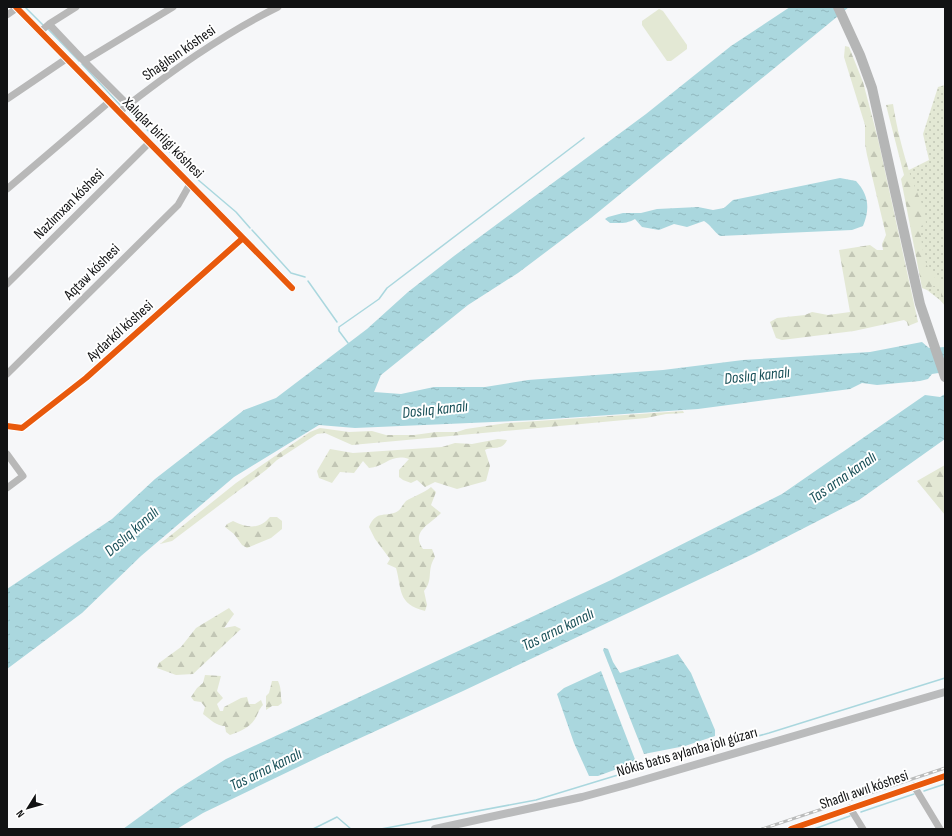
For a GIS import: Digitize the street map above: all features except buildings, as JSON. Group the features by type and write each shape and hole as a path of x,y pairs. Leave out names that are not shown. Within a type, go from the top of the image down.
{"highway":[{"path":"838,7 860,55 872,88 920,304 945,377"}],"main road":[{"name":"Nókis batıs aylanba jolı gúzarı","path":"434,829 619,787 945,692"}],"street":[{"path":"40,32 49,24 76,7"},
{"path":"84,61 173,7"},
{"name":"Shaǵılsın kóshesi","path":"119,112 200,52 247,22 278,7"},
{"path":"7,14 16,8"},
{"name":"Xalıqlar birligi kóshesi","path":"16,8 292,288"},
{"path":"49,24 128,105"},
{"path":"7,99 66,59"},
{"path":"8,188 109,102"},
{"name":"Nazlımxan kóshesi","path":"7,284 149,143"},
{"name":"Aqtaw kóshesi","path":"7,374 178,205 190,184"},
{"name":"Aydarkól kóshesi","path":"7,426 22,428 86,378 243,238"},
{"path":"7,454 23,476 7,488"},
{"name":"Shadlı awıl kóshesi","path":"791,829 945,776"},
{"name":"Shadlı awıl kóshesi","path":"914,786 940,829"},
{"path":"850,808 863,829"}],"green space":[{"path":"659,9 663,11 687,45 687,49 671,61 667,61 642,25 642,21"},
{"path":"845,46 849,47 863,82 878,139 918,322 908,326 907,322 904,320 854,331 782,340 776,338 770,322 777,318 805,315 812,312 828,315 850,312 839,250 870,245 877,250 883,250 882,244 886,235 867,155 865,144 865,125 844,57"},
{"path":"945,85 945,304 927,290 905,172 929,160 923,134 938,87"},
{"path":"893,104 906,162 925,213 926,224 921,226 920,230 925,261 932,275 945,283 945,306 941,301 941,289 934,286 927,290 922,288 901,179 904,175 886,105"},
{"path":"683,411 684,413 666,414 646,418 352,445 325,433 317,434 277,460 172,541 160,544 236,483 310,432 320,428 349,432 372,431 386,435 414,435 436,432 457,432 466,429 507,423"},
{"path":"498,439 507,440 503,446 485,450 490,466 486,481 457,489 435,482 425,487 417,480 411,483 403,480 399,477 399,470 409,459 403,458 393,459 369,468 363,461 354,473 340,472 332,483 319,478 317,471 330,449 353,453 442,447 455,443 472,444"},
{"path":"945,465 945,515 917,481"},
{"path":"431,487 436,492 431,505 441,513 423,528 419,537 423,549 432,549 435,557 432,562 429,583 424,591 427,605 425,611 416,608 405,600 400,589 396,568 387,564 390,559 375,539 369,527 372,521 378,516 398,511 406,501"},
{"path":"270,517 277,517 282,521 282,529 271,538 247,548 242,545 234,534 225,527 233,521 243,525 257,526 262,524"},
{"path":"229,608 234,614 224,628 235,626 241,629 193,674 176,675 157,668 159,663 181,647 196,628"},
{"path":"205,675 221,676 217,691 223,698 217,704 220,711 223,711 224,707 241,698 247,697 249,704 255,704 261,700 263,705 250,725 230,735 226,732 225,726 216,724 203,714 205,707 201,702 194,701 191,697 197,688 203,683"},
{"path":"272,681 278,681 282,703 278,706 272,706 266,710 266,696 269,693"}],"water":[{"name":"Doslıq kanalı","path":"790,7 849,7 591,218 518,273 468,305 381,375 374,392 401,394 434,387 485,387 528,380 663,370 743,360 870,352 922,342 929,348 945,347 945,372 932,374 928,379 920,381 877,385 862,383 850,389 698,409 536,420 355,428 319,425 234,477 141,556 82,613 7,669 7,589 112,519 155,479 244,410 276,398 367,329 408,292 454,256 646,114 731,46"},
{"path":"840,178 856,181 866,197 867,214 863,226 852,230 720,236 709,224 704,221 687,227 674,224 659,230 642,227 635,219 626,222 610,223 605,219 623,213 641,213 657,209 698,207 713,210 724,208 733,200"},
{"name":"Tas arna kanalı","path":"945,394 945,439 859,500 751,555 463,691 321,756 203,813 177,829 123,829 178,789 226,759 611,580 782,494 925,395 940,397"},
{"path":"604,648 608,649 613,662 620,673 678,654 691,673 715,730 715,736 685,746 644,754 603,650"},
{"path":"601,671 636,762 598,776 589,776 574,743 557,694 564,688"}],"waterway":[{"path":"25,7 43,25"},
{"path":"48,29 79,61"},
{"path":"82,64 120,105"},
{"path":"127,110 196,178 236,212 250,228"},
{"path":"348,343 339,331 339,327 379,299 387,288 584,138"},
{"path":"252,230 291,273 305,277"},
{"path":"308,281 337,322"},
{"path":"381,829 536,800 631,771 769,733 945,678"},
{"path":"924,791 945,784"},
{"path":"861,812 914,794"},
{"path":"814,829 850,816"},
{"path":"313,829 337,817 351,829"}],"railway":[{"path":"762,829 945,768"}],"cycle path":[{"path":"16,7 292,288"},
{"path":"7,426 22,428 86,378 243,238"},
{"path":"791,829 945,776"}]}
